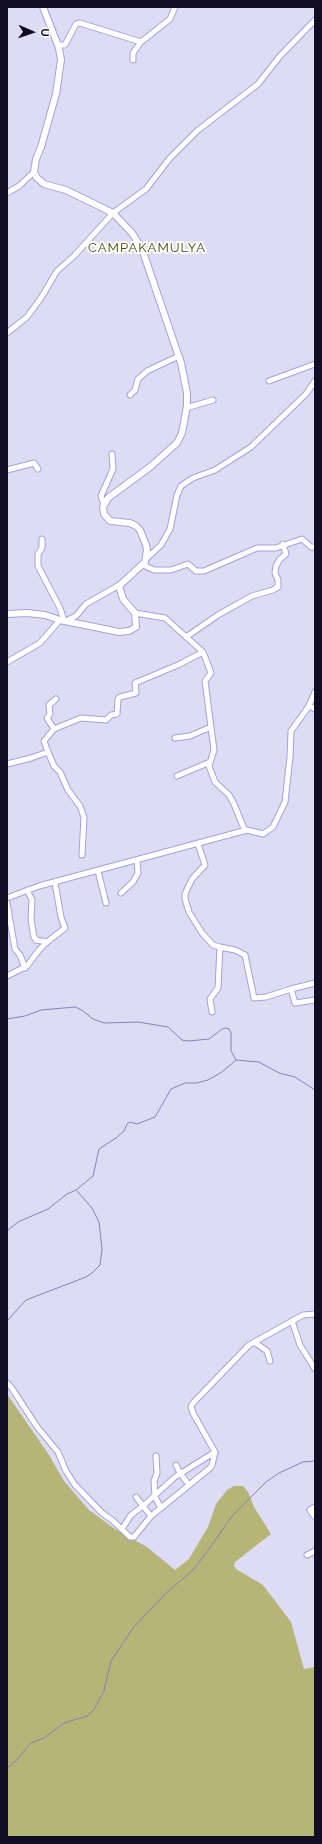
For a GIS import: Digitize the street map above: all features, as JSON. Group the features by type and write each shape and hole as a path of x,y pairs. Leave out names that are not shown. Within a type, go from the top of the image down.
{"street":[{"path":"43,7 58,44 61,60 60,72 45,132 36,159 34,172 37,178 44,184 66,190 113,213 132,233 142,249 179,356 187,393 182,433 177,443 150,467 108,498 104,505"},
{"path":"133,60 133,53 141,42 170,19 175,7"},
{"path":"7,333 27,317 42,298 57,271 74,256 113,213 146,190 170,158 197,132 258,84 280,56 315,20"},
{"path":"58,44 66,45 76,24 80,23 141,42"},
{"path":"7,194 34,172"},
{"path":"130,395 135,390 138,379 148,371 179,356"},
{"path":"269,381 315,364"},
{"path":"146,558 161,545 170,529 177,494 181,486 193,478 215,470 252,447 306,394 315,381"},
{"path":"186,408 212,400"},
{"path":"7,662 40,643 63,621 76,616 86,604 121,584 143,565 147,550 140,530 130,523 110,520 104,514 104,505 101,496 113,469 112,454"},
{"path":"7,470 34,462 38,468"},
{"path":"42,539 41,549 38,554 38,566 57,602 63,621"},
{"path":"143,565 154,570 171,570 188,564 196,571 204,571 257,548 276,548 283,544 303,539 309,545 315,547"},
{"path":"186,637 218,615 252,596 278,587 278,580 275,573 276,566 280,559 286,554 283,544"},
{"path":"7,614 27,613 45,615 63,621 125,632 133,630 136,627 135,613 123,599 119,590 121,584"},
{"path":"135,613 165,618 203,652 211,670 211,673 205,681 214,750 209,766 215,782 229,795 245,831"},
{"path":"82,855 84,817 80,806 68,790 60,772 54,766 44,741 54,729 81,718 97,720 107,719 111,715 117,714 119,698 136,693 135,683 178,665 203,652"},
{"path":"7,898 27,890 245,831 262,834 273,827 285,802 291,732 309,706 315,692"},
{"path":"54,729 47,720 50,714 49,705 56,699"},
{"path":"309,706 315,709"},
{"path":"175,738 190,736 211,728"},
{"path":"7,764 48,752"},
{"path":"177,776 210,762"},
{"path":"198,844 205,865 192,878 185,894 189,912 200,931 213,945 240,952 245,955 254,998 266,997 315,983"},
{"path":"120,893 132,884 138,873 137,860"},
{"path":"98,871 106,903"},
{"path":"7,976 25,968 47,942 65,928 61,917 55,883"},
{"path":"27,890 32,900 31,920 34,937 36,940 47,942"},
{"path":"7,903 15,948 20,955 25,968"},
{"path":"212,1012 210,999 218,988 220,948"},
{"path":"291,989 295,1003 315,1000"},
{"path":"7,1383 38,1428 58,1452 75,1485 93,1506 130,1537 134,1537 151,1516 210,1468 215,1452 193,1413 191,1406 199,1396 254,1342 303,1315 315,1314"},
{"path":"292,1321 300,1345 315,1369"},
{"path":"254,1342 268,1353 267,1357 270,1361"},
{"path":"122,1529 131,1516 180,1473 215,1452"},
{"path":"156,1456 157,1473 154,1481 155,1497 161,1508"},
{"path":"176,1465 180,1473 189,1484"},
{"path":"136,1497 151,1516"},
{"path":"314,1516 310,1510 315,1507"},
{"path":"307,1555 315,1550"}],"green space":[{"path":"7,1394 49,1455 64,1481 89,1510 115,1529 147,1547 175,1570 189,1559 208,1527 216,1504 227,1490 234,1486 243,1486 248,1492 254,1507 271,1534 235,1562 234,1566 236,1569 263,1585 291,1622 304,1669 315,1667 315,1837 7,1837"}],"waterway":[{"path":"7,1019 25,1016 41,1010 75,1007 82,1010 93,1019 104,1023 138,1022 168,1027 182,1040 189,1041 209,1039 222,1029 226,1028 229,1029 231,1033 231,1051 236,1060"},
{"path":"7,1231 18,1222 48,1209 67,1194 76,1190 93,1176 99,1149 116,1138 124,1131 127,1124 130,1122 137,1124 155,1117 171,1089 185,1083 197,1083 208,1080 222,1072 236,1060 259,1062 279,1073 295,1077 315,1090"},
{"path":"7,1321 26,1300 86,1277 100,1265 102,1249 99,1222 92,1208 77,1191"},
{"path":"7,1768 15,1762 31,1743 44,1738 64,1723 87,1716 93,1711 104,1691 111,1661 133,1628 166,1593 193,1570 232,1516 266,1482 279,1473 303,1462 315,1461"}],"district":[{"name":"CAMPAKAMULYA","path":"147,248"}]}
